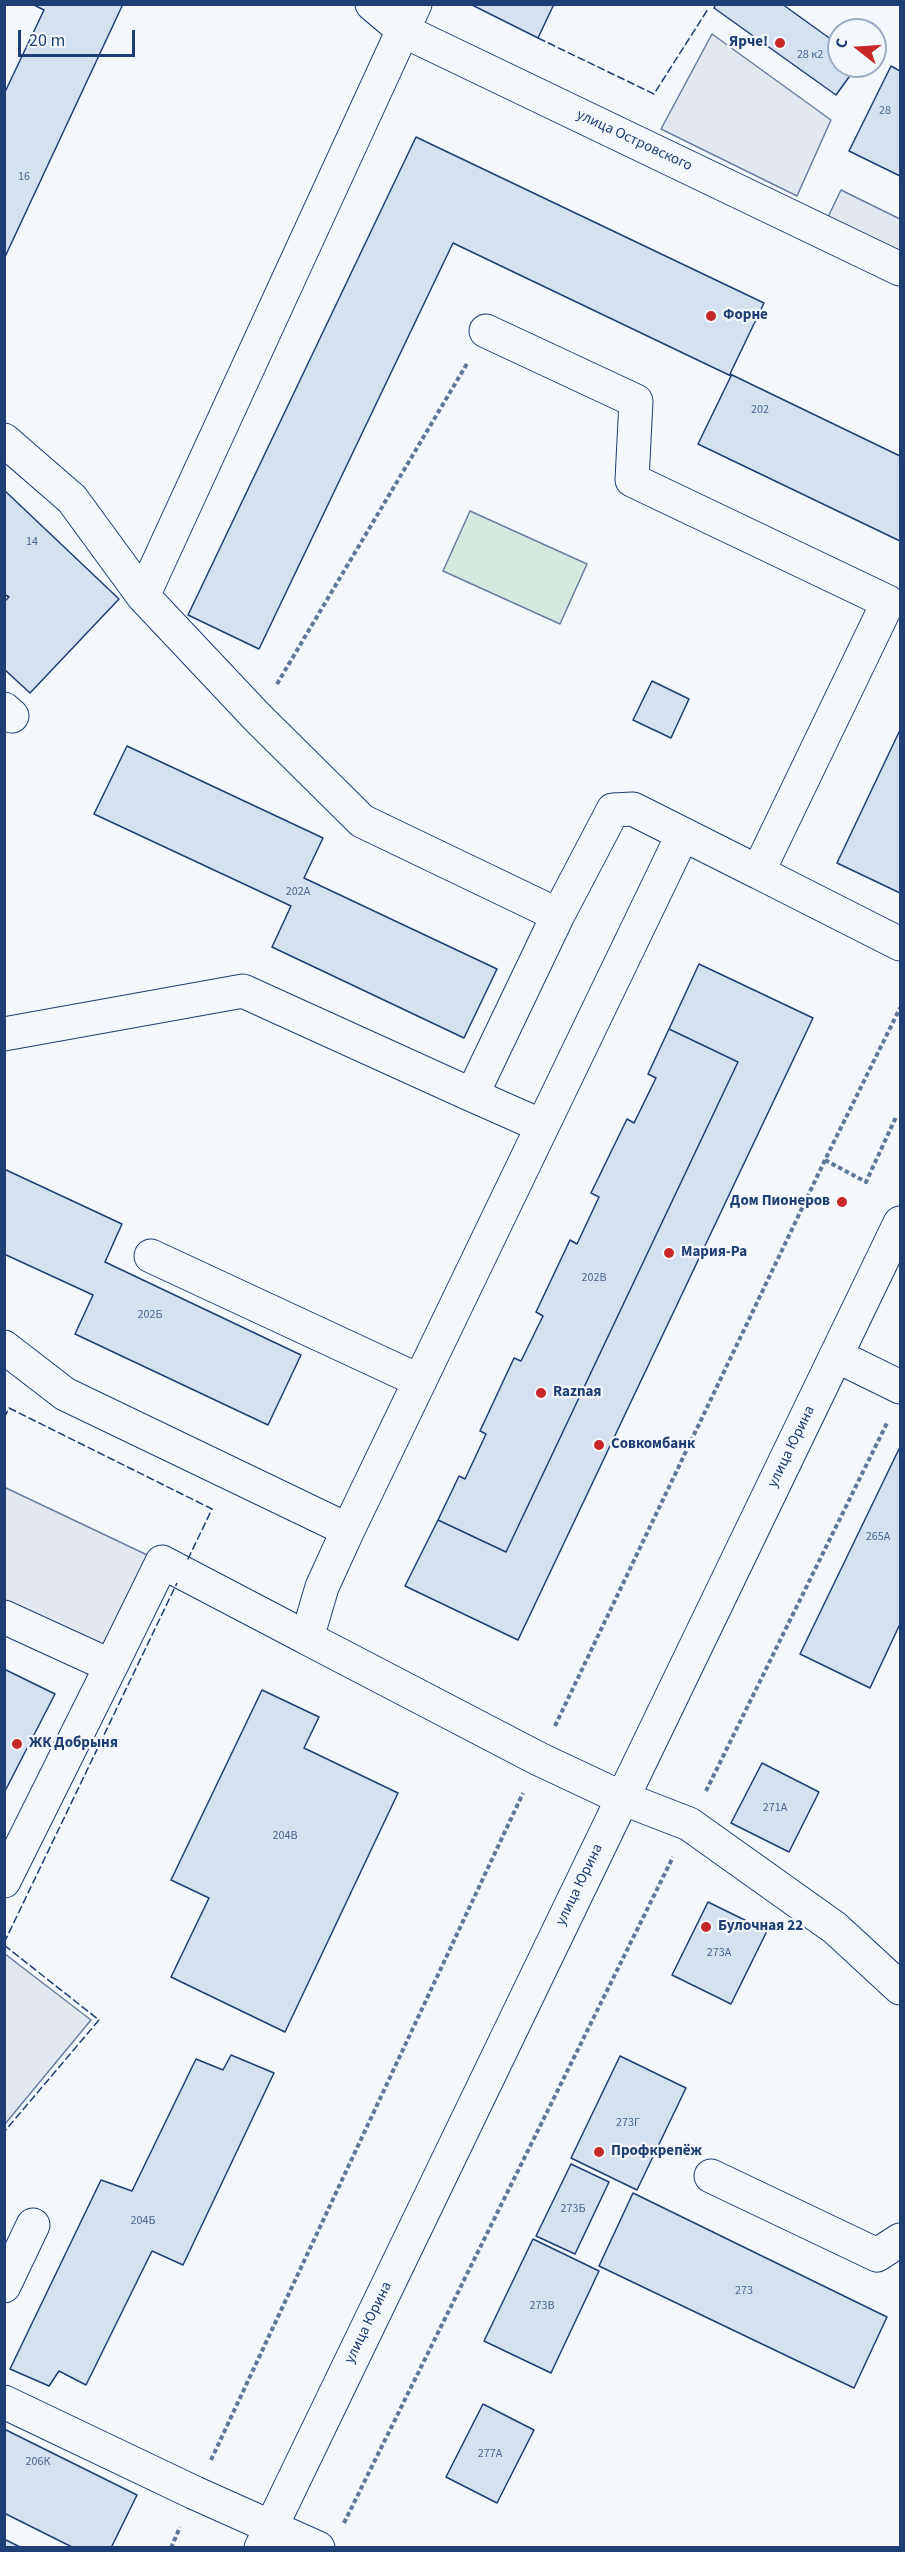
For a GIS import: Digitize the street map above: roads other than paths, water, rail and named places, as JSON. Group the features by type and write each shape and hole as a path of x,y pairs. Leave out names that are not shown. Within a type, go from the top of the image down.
{"main road":[{"name":"улица Островского","path":"372,4 409,18 900,269"},
{"path":"143,596 409,18"},
{"path":"486,331 636,401 632,480 888,602 758,872"},
{"path":"4,440 72,499 143,596 257,717 362,821 558,915"},
{"path":"472,1095 558,915 613,810 633,809 900,944"},
{"path":"307,1638 322,1587 348,1530 683,834"},
{"path":"4,1034 243,991 542,1126"},
{"name":"улица Юрина","path":"266,2537 900,1223"},
{"path":"151,1256 420,1381"},
{"path":"4,1347 65,1394 348,1530"},
{"path":"837,1356 900,1387"},
{"path":"4,1881 162,1562 539,1759 622,1798 689,1824 835,1928 900,1988"},
{"path":"4,1617 111,1666"},
{"path":"711,2176 877,2255 900,2240"},
{"path":"4,2286 33,2225"},
{"path":"4,2402 266,2537 318,2547"}],"place":[{"name":"Ярче!","path":"780,43"},
{"name":"Форне","path":"711,316"},
{"name":"Дом Пионеров","path":"842,1202"},
{"name":"Мария-Ра","path":"669,1253"},
{"name":"Raznaя","path":"541,1393"},
{"name":"Совкомбанк","path":"599,1445"},
{"name":"ЖК Добрыня","path":"17,1744"},
{"name":"Булочная 22","path":"706,1927"},
{"name":"Профкрепёж","path":"599,2152"}]}
